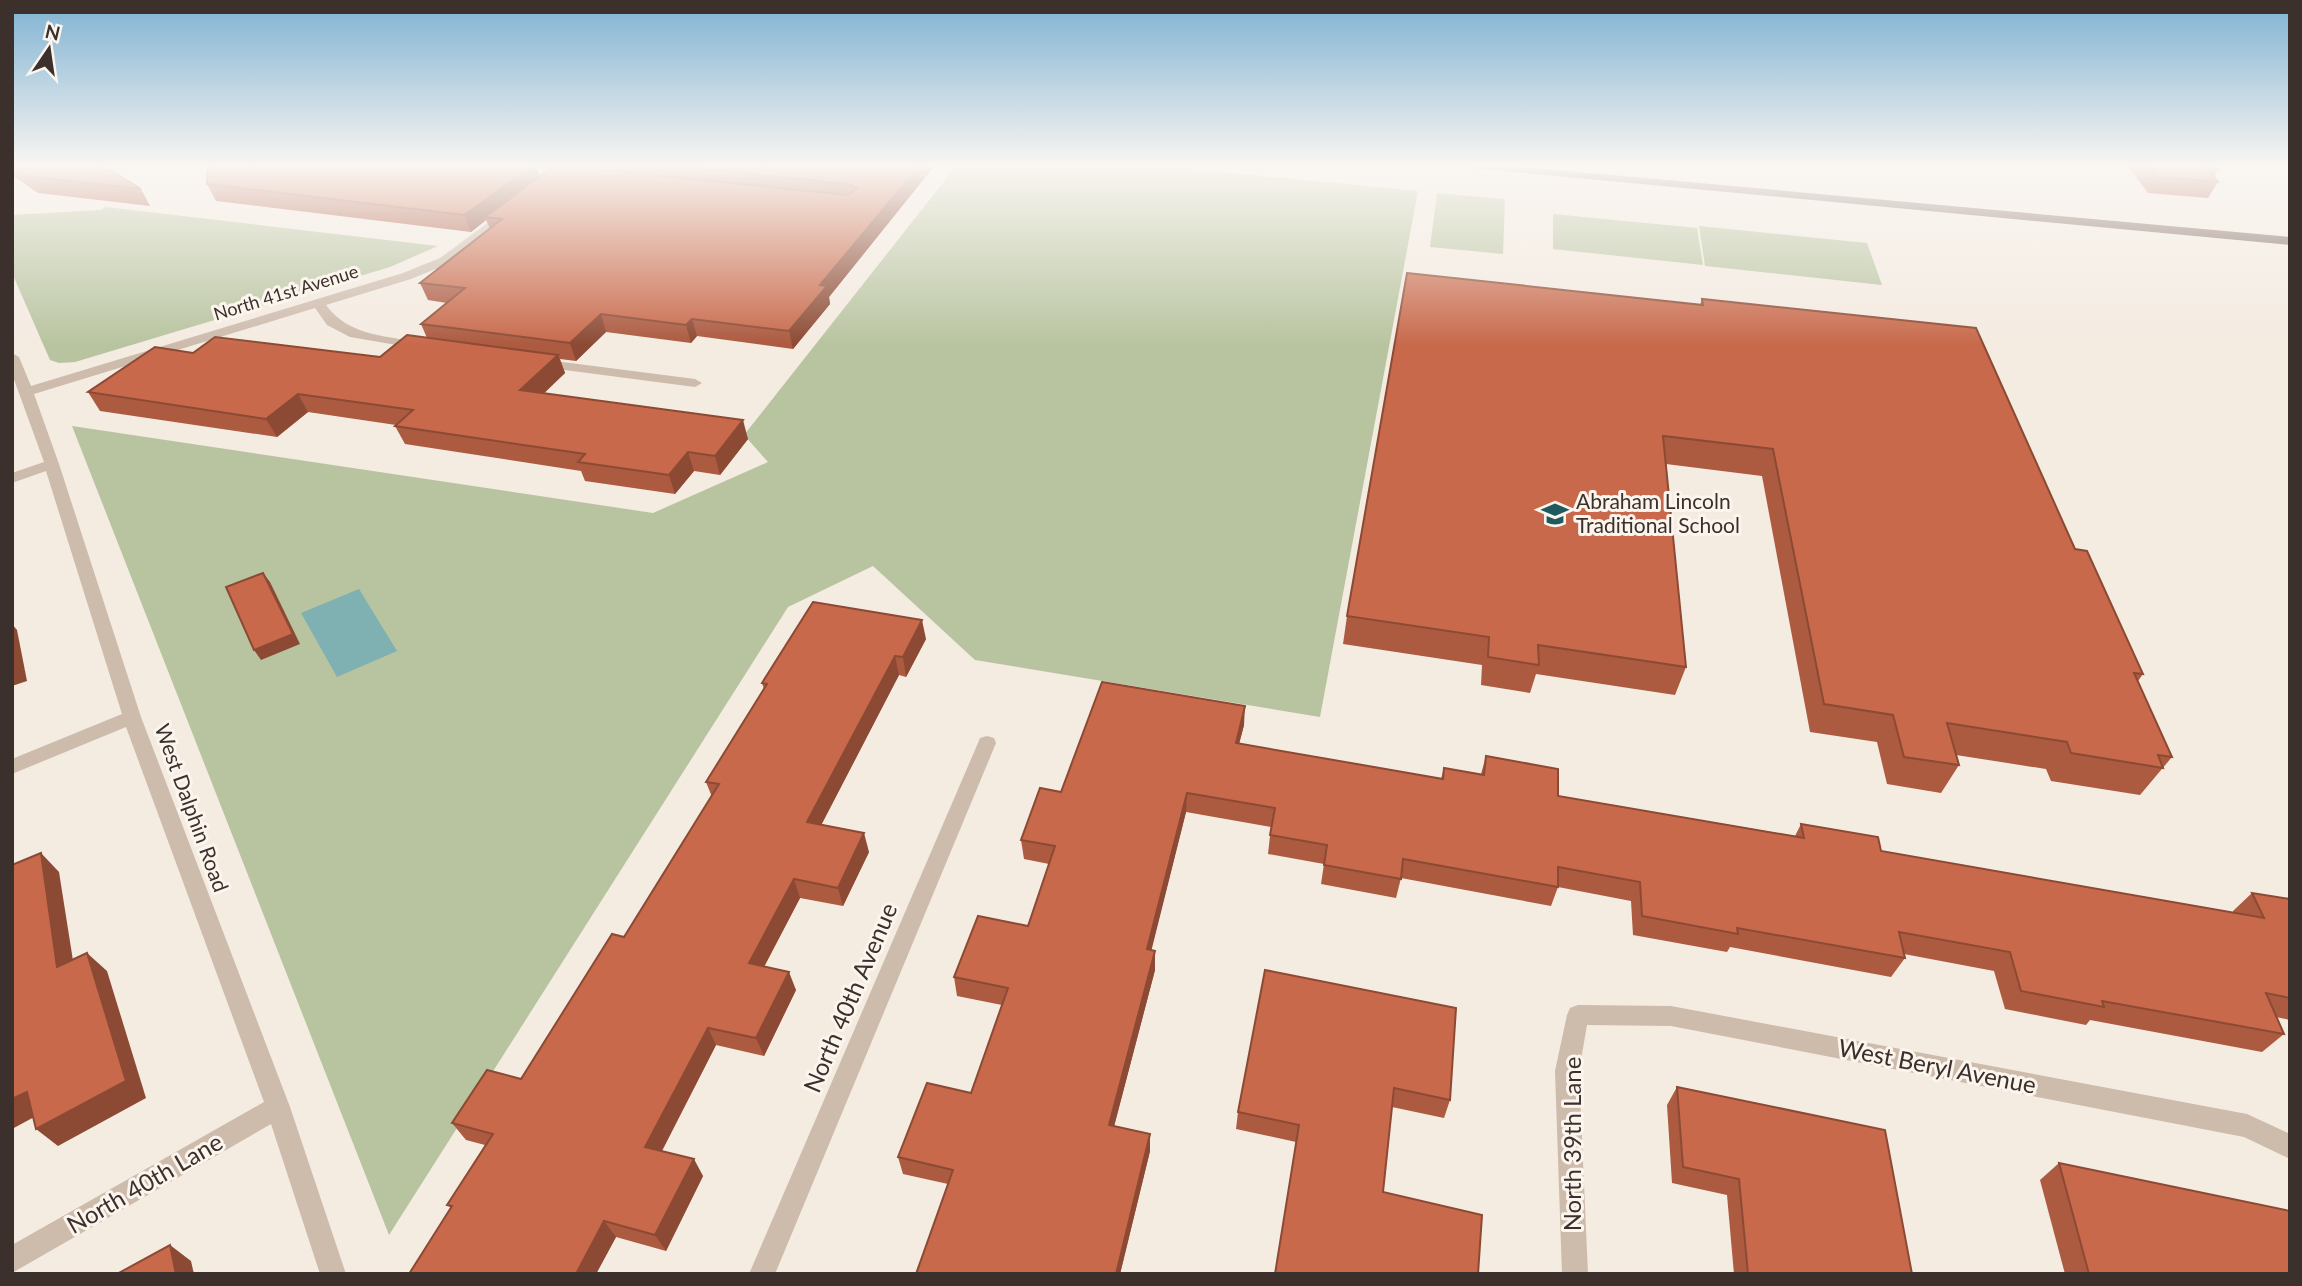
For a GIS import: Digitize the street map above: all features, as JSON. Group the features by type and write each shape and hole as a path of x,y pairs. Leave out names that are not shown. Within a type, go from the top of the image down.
{"main road":[{"path":"2121,225 2290,241"}],"street":[{"name":"North 41st Avenue","path":"26,392 407,276 444,261 492,225"},
{"path":"320,303 332,322 355,334 403,345 439,349"},
{"name":"West Dalphin Road","path":"12,357 52,464 132,717 278,1107 333,1274"},
{"path":"531,362 695,383"},
{"path":"12,478 52,464"},
{"path":"12,767 132,717"},
{"name":"North 40th Avenue","path":"762,1274 987,743"},
{"name":"West Beryl Avenue","path":"1578,1015 1671,1016 2247,1126 2290,1147"},
{"name":"North 39th Lane","path":"1575,1274 1567,1071 1578,1015"},
{"name":"North 40th Lane","path":"12,1260 278,1107"}],"green space":[{"path":"12,225 259,225 438,246 390,267 75,362 59,363 50,360 12,273"},
{"path":"910,225 1412,225 1320,717 975,660 873,566 788,607 389,1235 72,426 653,513 768,462 744,435"},
{"path":"1433,225 1504,225 1503,254 1430,247"},
{"path":"1553,225 1666,225 1697,228 1703,265 1553,249"},
{"path":"1699,226 1867,243 1882,285 1705,266"}],"water":[{"path":"359,589 397,651 337,677 301,613"}],"building":[{"path":"494,225 870,225 820,285 827,286 789,331 692,319 686,325 601,314 570,343 421,324 465,288 420,283"},
{"path":"1407,273 1703,305 1702,299 1976,328 2075,549 2087,551 2143,674 2134,673 2172,757 2158,755 2163,768 2071,753 2067,742 1947,723 1959,765 1904,757 1893,715 1824,704 1773,449 1663,436 1686,667 1538,645 1539,665 1488,657 1489,637 1347,616"},
{"path":"407,335 558,355 520,390 743,420 715,456 688,452 669,475 578,462 585,454 395,426 413,410 298,394 266,419 88,392 155,347 193,353 215,337 380,357"},
{"path":"263,573 293,634 254,650 226,587"},
{"path":"813,602 922,620 903,657 895,656 807,822 864,833 838,888 794,879 749,963 789,972 756,1038 708,1028 645,1147 694,1159 655,1235 604,1221 576,1274 409,1274 452,1206 447,1205 493,1134 452,1123 487,1070 521,1079 612,934 624,937 719,784 706,782 767,684 762,683"},
{"path":"1102,682 1245,706 1236,743 1443,779 1444,768 1484,775 1486,756 1558,769 1558,796 1804,838 1801,824 1878,837 1881,851 2264,918 2252,893 2290,899 2290,998 2266,993 2284,1034 2102,1001 2104,1007 2021,991 2010,952 1899,932 1905,958 1737,928 1738,934 1642,916 1640,882 1558,867 1558,887 1403,859 1401,879 1324,865 1327,845 1270,835 1275,808 1187,793 1147,949 1155,951 1109,1125 1150,1134 1116,1274 916,1274 953,1170 898,1157 927,1083 971,1093 1008,988 954,977 978,916 1028,926 1055,846 1021,840 1040,788 1061,792"},
{"path":"41,853 57,967 87,953 126,1081 36,1129 27,1092 12,1099 12,865"},
{"path":"1265,970 1456,1008 1450,1100 1394,1088 1383,1192 1482,1215 1478,1274 1275,1274 1299,1125 1238,1112"},
{"path":"1677,1087 1885,1130 1912,1274 1748,1274 1739,1179 1683,1167"},
{"path":"2059,1163 2290,1211 2290,1274 2089,1274"},
{"path":"170,1245 176,1274 117,1274"}],"place":[{"name":"Abraham Lincoln Traditional School","path":"1555,514"}]}
